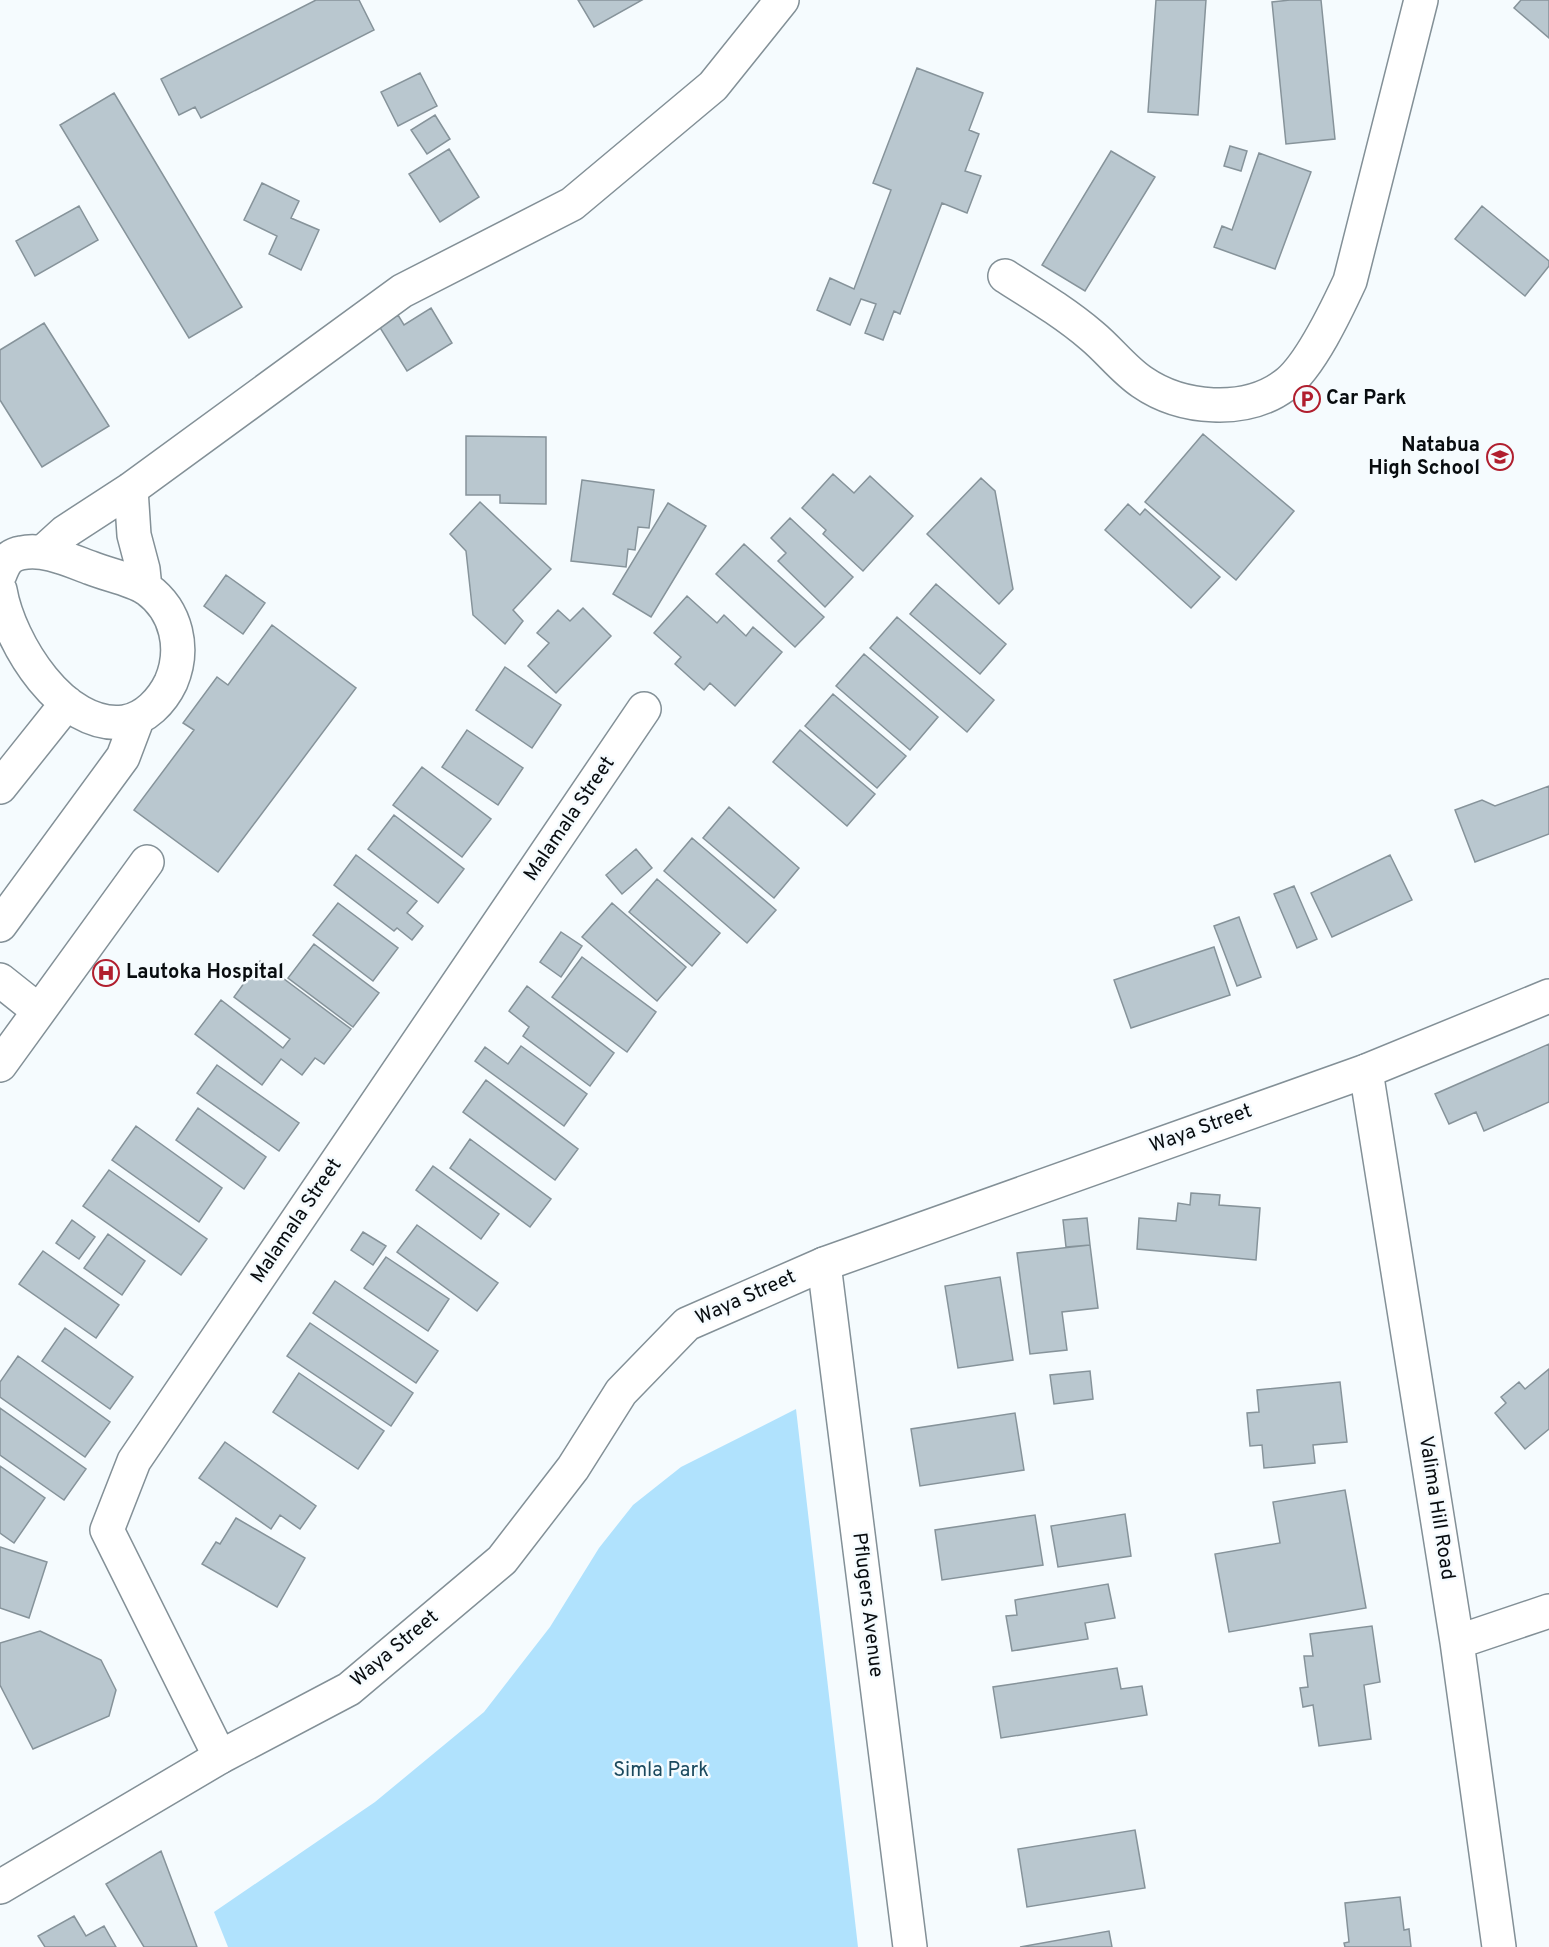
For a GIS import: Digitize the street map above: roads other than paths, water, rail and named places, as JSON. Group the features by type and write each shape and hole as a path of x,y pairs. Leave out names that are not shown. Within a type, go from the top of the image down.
{"street":[{"path":"43,552 65,532 131,489 402,291 572,204 713,86 782,0"},
{"path":"1005,276 1091,335 1141,382 1168,396 1199,404 1220,405 1243,402 1286,385 1312,351 1335,315 1350,281 1421,0"},
{"path":"131,489 134,536 146,588"},
{"path":"0,925 123,757 137,720 167,691 179,663 177,634 167,608 146,588 43,552 19,553 1,570 2,602 33,667 50,689 88,717 110,723 137,720"},
{"path":"0,787 67,703"},
{"name":"Malamala Street","path":"220,1757 107,1530 134,1461 644,709"},
{"path":"0,1065 147,862"},
{"path":"0,980 39,1011"},
{"name":"Waya Street","path":"0,1887 220,1757 349,1689 502,1560 573,1468 621,1392 687,1324 824,1264 1366,1071 1549,996"},
{"name":"Valima Hill Road","path":"1366,1071 1457,1642 1499,1947"},
{"name":"Pflugers Avenue","path":"824,1264 910,1947"},
{"path":"1457,1642 1549,1611"}],"place":[{"name":"Car Park","path":"1307,399"},
{"name":"Natabua High School","path":"1500,457"},
{"name":"Lautoka Hospital","path":"106,973"}],"park label":[{"name":"Simla Park","path":"661,1771"}]}
